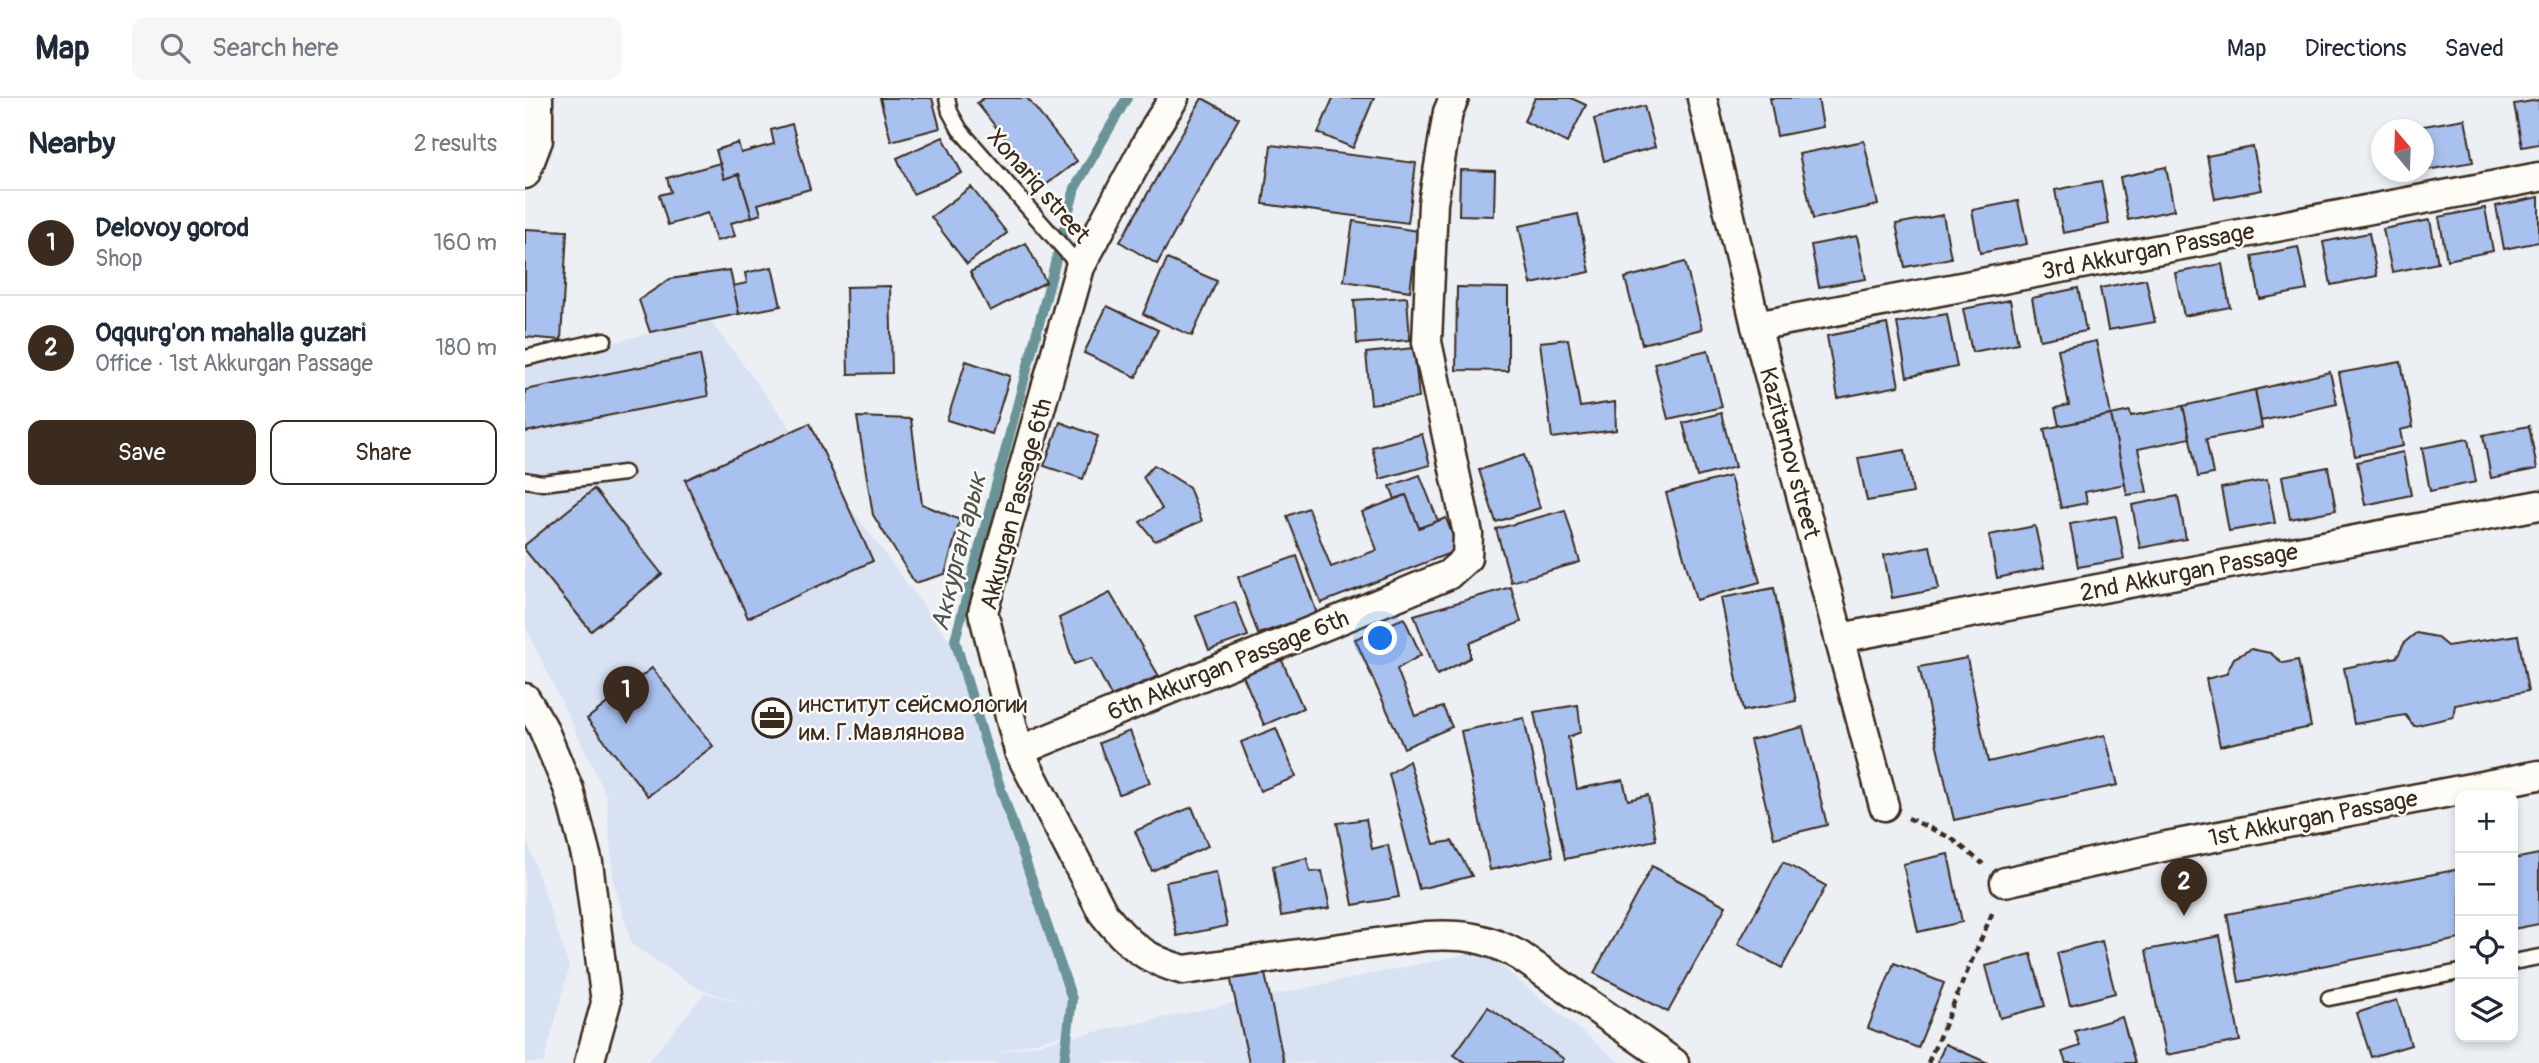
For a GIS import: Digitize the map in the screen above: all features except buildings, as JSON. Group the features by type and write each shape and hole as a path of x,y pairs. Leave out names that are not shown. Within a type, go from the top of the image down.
{"street":[{"path":"525,174 538,140 538,98"},
{"name":"Akkurgan Passage 6th","path":"1174,98 1156,126 1080,267 983,612 1019,751 1103,913 1119,934 1160,963 1184,970 1426,936 1476,937 1501,945 1520,956 1674,1063"},
{"name":"6th Akkurgan Passage 6th","path":"1019,751 1448,575 1467,558 1468,534 1427,342 1433,202 1448,112 1454,98"},
{"name":"Kazitarnov street","path":"1702,98 1756,326 1884,806"},
{"name":"3rd Akkurgan Passage","path":"1756,326 2539,177"},
{"name":"2nd Akkurgan Passage","path":"1840,638 2539,505"},
{"path":"525,698 542,726 569,790 588,863 605,1003 589,1063"},
{"name":"1st Akkurgan Passage","path":"2005,882 2167,846 2539,775"}],"lane":[{"name":"Xonariq street","path":"947,98 950,112 960,130 1080,267"},
{"path":"525,358 604,340"},
{"path":"525,481 542,483 624,473"},
{"path":"2518,961 2539,957"},
{"path":"2329,998 2455,973"}],"path":[{"path":"1884,806 1951,838 2005,882 1928,1063"}],"shaded area":[{"name":"институт сейсмологии им. Г.Мавлянова","path":"709,319 950,641 1071,1000 1062,1035 991,1054 1482,951 1621,1063 647,1063 705,993 756,1007 699,989 632,945 614,883 606,795 525,626 525,364"},
{"path":"525,835 569,967 544,1063 525,1063"}],"waterway":[{"name":"Аккурган арык","path":"1064,1063 1072,999 984,739 955,640 1075,188 1127,98"}],"place":[{"name":"институт сейсмологии им. Г.Мавлянова","path":"772,718"},
{"name":"Delovoy gorod","path":"626,724"},
{"name":"Oqqurg'on mahalla guzari","path":"2184,916"}]}
